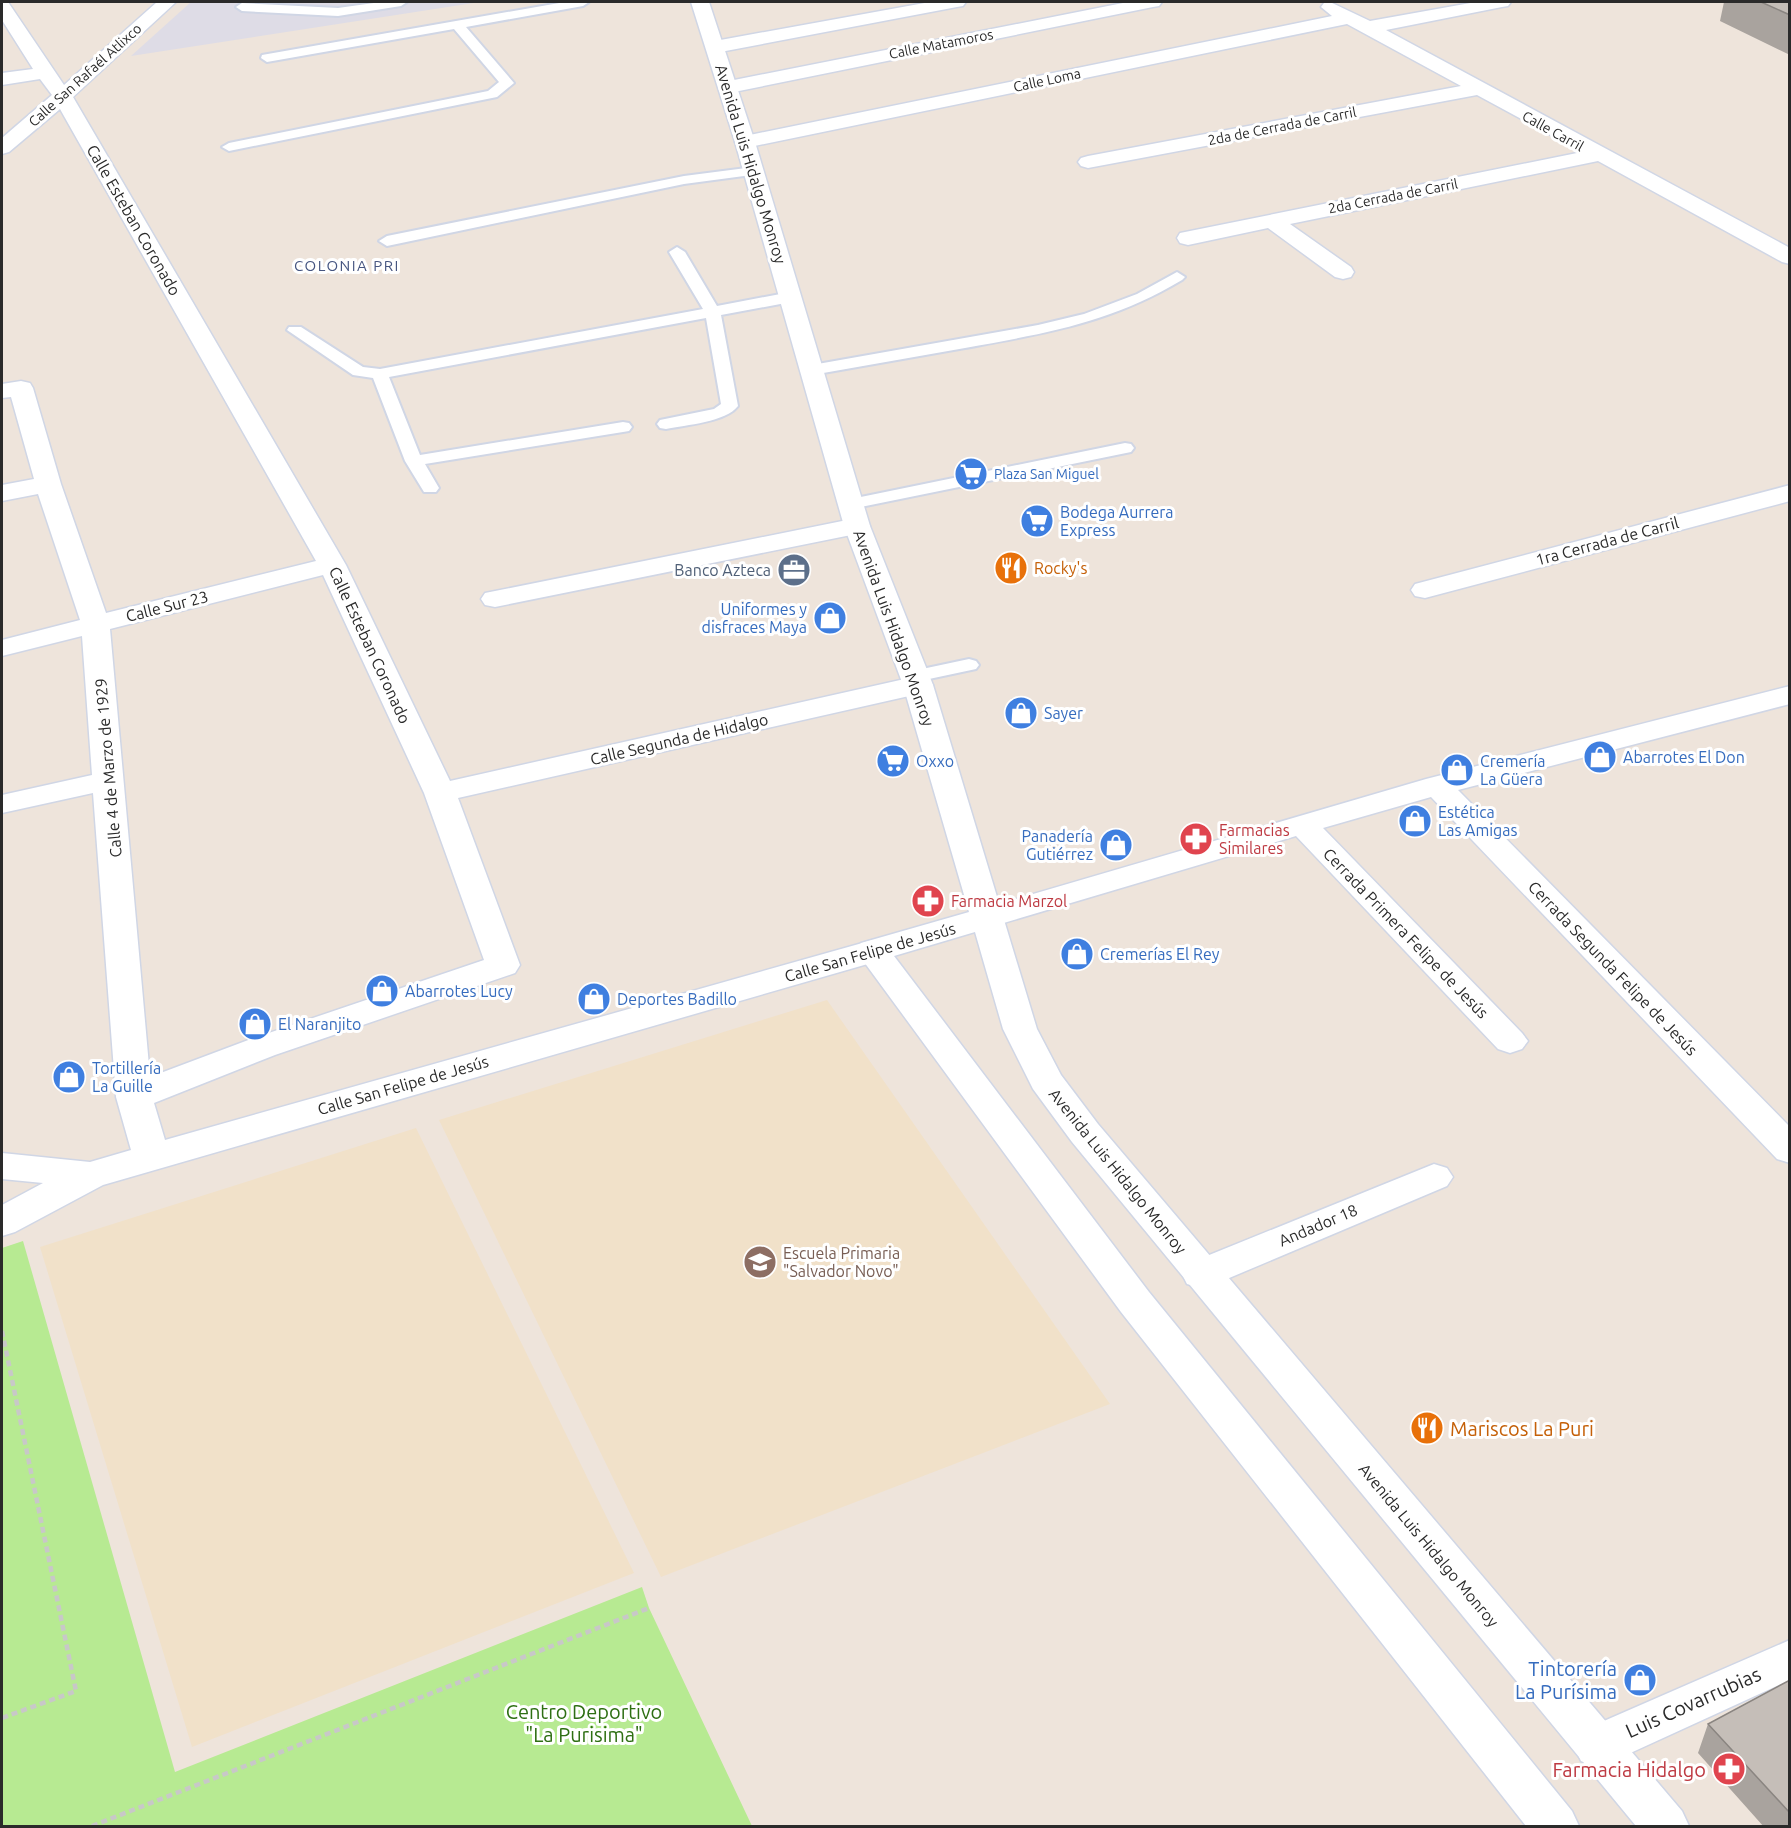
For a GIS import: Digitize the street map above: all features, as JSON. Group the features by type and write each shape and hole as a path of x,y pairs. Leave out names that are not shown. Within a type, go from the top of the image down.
{"street":[{"name":"Calle San Rafaél Atlixco","path":"2,148 167,2"},
{"name":"Avenida Luis Hidalgo Monroy","path":"700,2 729,87 854,515 917,680 1020,1029 1046,1080 1085,1133 1201,1274 1665,1827"},
{"path":"715,47 957,2"},
{"name":"Calle Matamoros","path":"729,87 1153,2"},
{"name":"Calle Carril","path":"1319,2 1790,257"},
{"name":"Calle Loma","path":"745,142 1357,23 1502,2"},
{"name":"Calle Esteban Coronado","path":"2,6 45,73 63,96 332,565 440,793 503,965 262,1047 134,1097"},
{"path":"2,79 45,73"},
{"name":"2da de Cerrada de Carril","path":"1088,162 1477,89"},
{"name":"2da Cerrada de Carril","path":"1188,238 1598,155"},
{"path":"1270,220 1343,272"},
{"name":"Calle 4 de Marzo de 1929","path":"11,390 48,484 95,624 134,1097 152,1157"},
{"path":"2,493 48,484"},
{"name":"1ra Cerrada de Carril","path":"1425,590 1790,493"},
{"path":"495,599 854,515"},
{"name":"Calle Sur 23","path":"2,648 332,565"},
{"name":"Calle Segunda de Hidalgo","path":"440,793 917,680"},
{"name":"Calle San Felipe de Jesús","path":"2,1222 90,1175 987,918 1302,824 1437,786 1790,695"},
{"path":"2,804 109,780"},
{"name":"Cerrada Segunda Felipe de Jesús","path":"1437,786 1790,1150"},
{"name":"Cerrada Primera Felipe de Jesús","path":"1302,824 1510,1041"},
{"path":"873,951 1135,1302 1555,1827"},
{"name":"Calle San Felipe de Jesús","path":"2,1166 90,1175"},
{"name":"Andador 18","path":"1201,1274 1434,1177"},
{"name":"Luis Covarrubias","path":"1597,1746 1790,1659"}],"lane":[{"path":"242,8 338,12 394,2"},
{"path":"267,58 582,2"},
{"path":"229,147 492,94 507,83 456,23"},
{"path":"387,241 684,180 754,171"},
{"path":"666,424 718,413 730,406 713,312 677,252"},
{"path":"812,370 1038,330 1089,318 1143,297 1177,277"},
{"path":"295,330 359,372 380,374 791,297"},
{"path":"380,374 414,461 430,488"},
{"path":"414,461 623,428"},
{"path":"854,515 1125,448"},
{"path":"917,680 969,665"}],"path":[{"path":"2,1331 76,1691 2,1718"},
{"path":"92,1827 650,1608"}],"shaded area":[{"path":"191,2 480,2 131,56"},
{"name":"Escuela Primaria \"Salvador Novo\"","path":"827,1000 1110,1404 661,1577 439,1120"},
{"path":"416,1128 634,1573 192,1747 40,1247"}],"green space":[{"name":"Centro Deportivo \"La Purisima\"","path":"23,1241 175,1772 642,1587 649,1608 752,1826 2,1826 2,1248"}],"building":[{"path":"1761,2 1790,2 1790,15"},
{"path":"1790,1680 1790,1813 1708,1724"}],"place":[{"name":"Plaza San Miguel","path":"971,474"},
{"name":"Bodega Aurrera Express","path":"1037,521"},
{"name":"Rocky's","path":"1011,568"},
{"name":"Banco Azteca","path":"794,570"},
{"name":"Uniformes y disfraces Maya","path":"830,618"},
{"name":"Sayer","path":"1021,713"},
{"name":"Abarrotes El Don","path":"1600,757"},
{"name":"Oxxo","path":"893,761"},
{"name":"Cremería La Güera","path":"1457,770"},
{"name":"Estética Las Amigas","path":"1415,821"},
{"name":"Farmacias Similares","path":"1196,839"},
{"name":"Panadería Gutiérrez","path":"1116,845"},
{"name":"Farmacia Marzol","path":"928,901"},
{"name":"Cremerías El Rey","path":"1077,954"},
{"name":"Abarrotes Lucy","path":"382,991"},
{"name":"Deportes Badillo","path":"594,999"},
{"name":"El Naranjito","path":"255,1024"},
{"name":"Tortillería La Guille","path":"69,1077"},
{"name":"Escuela Primaria \"Salvador Novo\"","path":"760,1262"},
{"name":"Mariscos La Puri","path":"1427,1428"},
{"name":"Tintorería La Purísima","path":"1640,1680"},
{"name":"Farmacia Hidalgo","path":"1729,1769"}],"district":[{"name":"COLONIA PRI","path":"347,265"}]}
